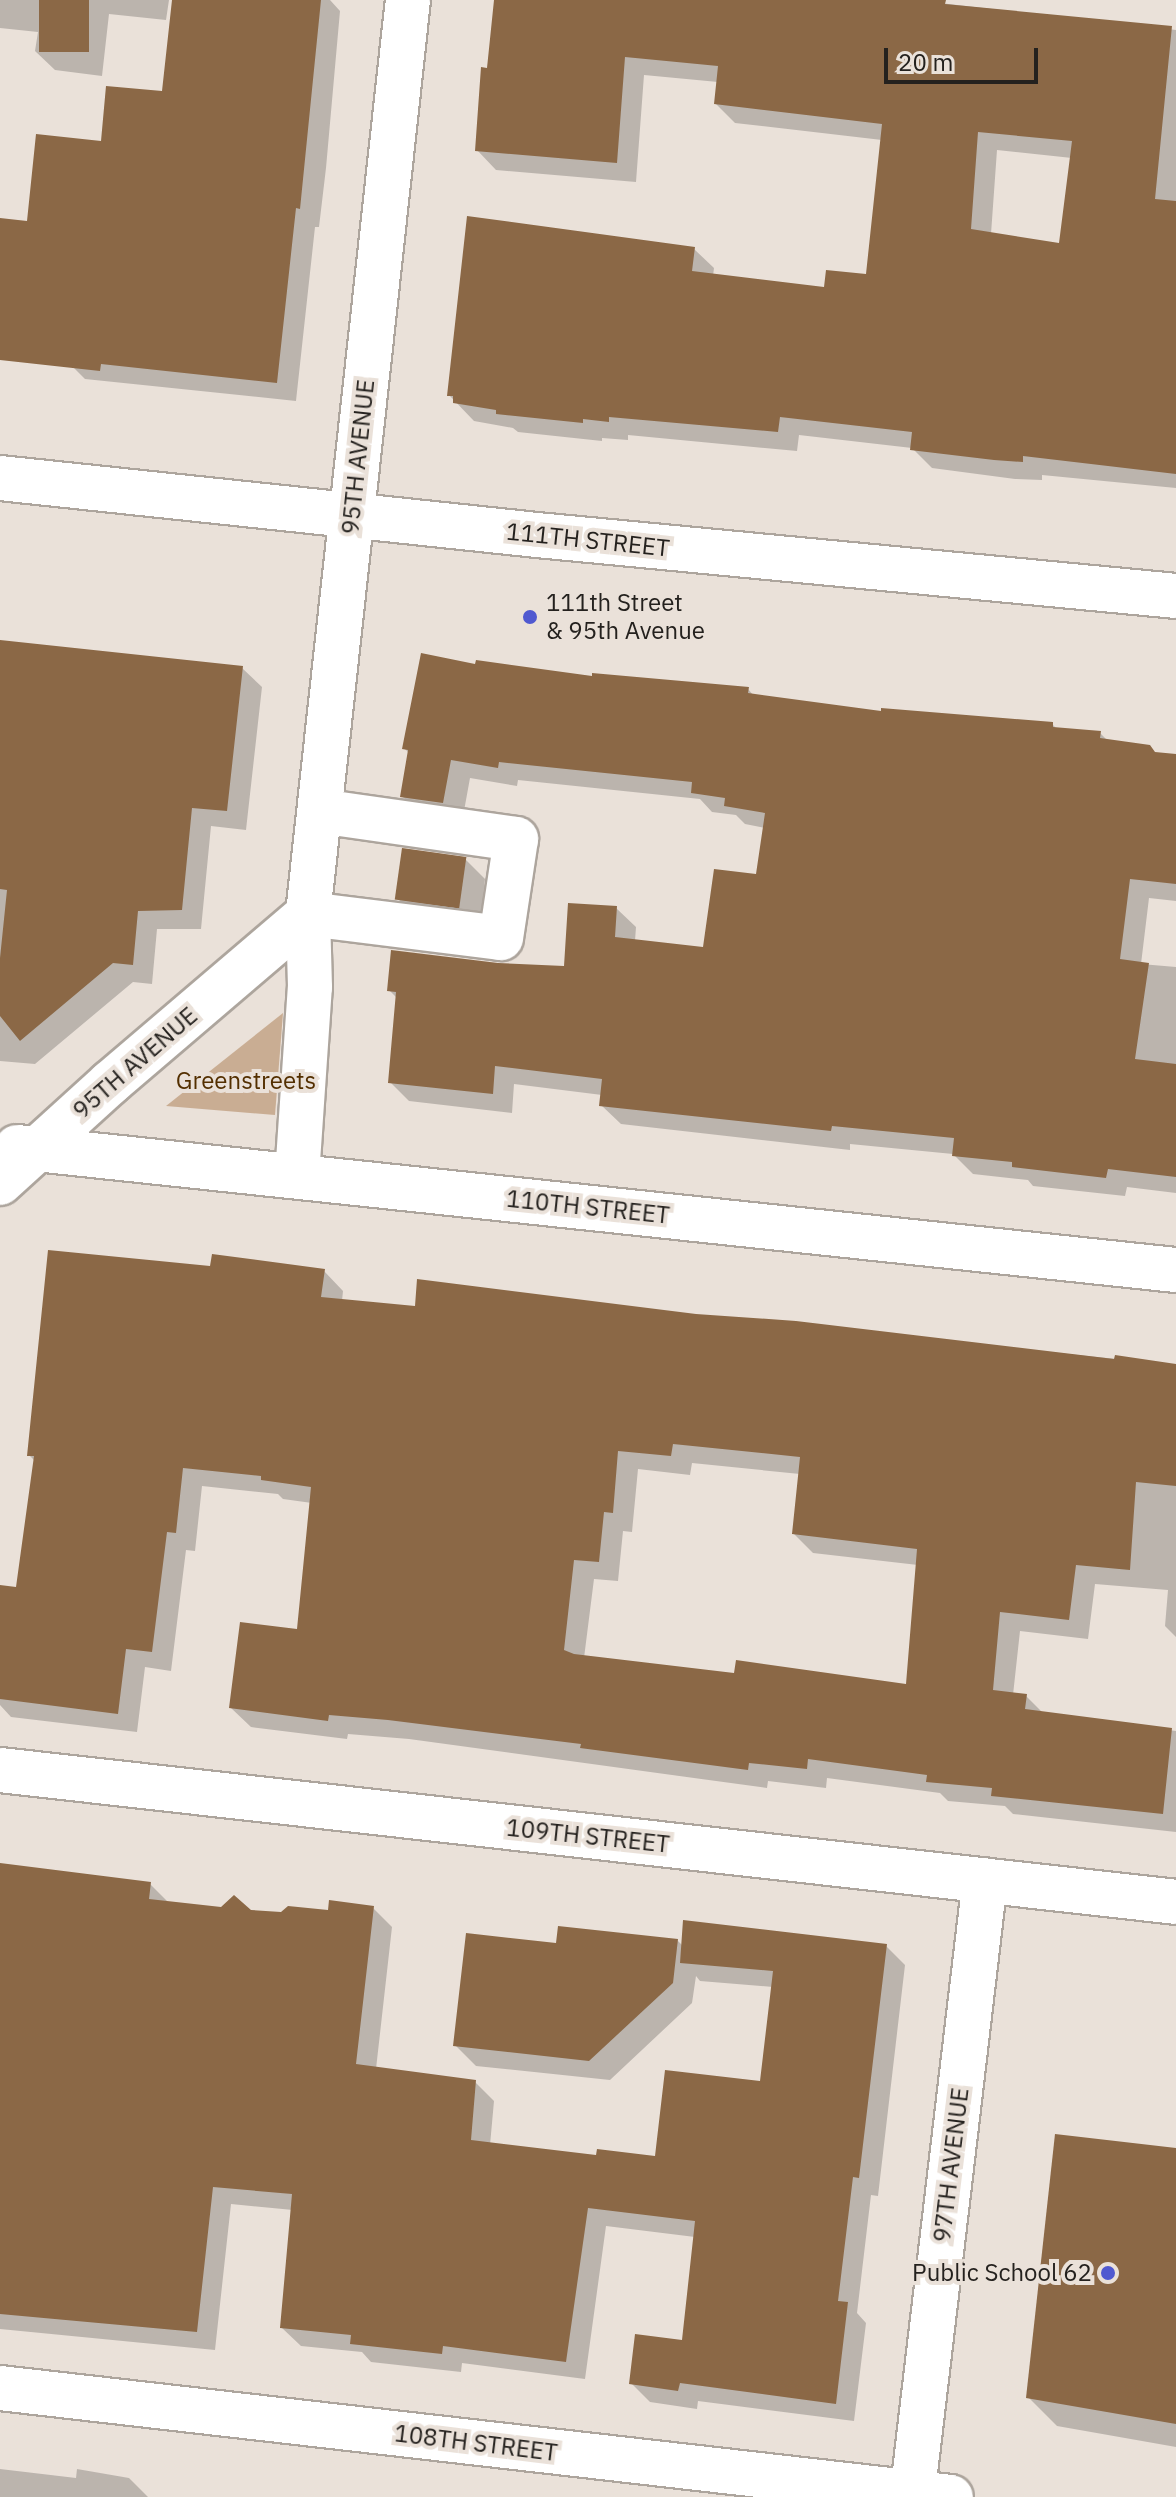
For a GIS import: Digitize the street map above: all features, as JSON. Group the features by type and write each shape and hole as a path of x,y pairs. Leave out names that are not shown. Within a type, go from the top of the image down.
{"street":[{"name":"95TH AVENUE","path":"297,1176 310,987 308,914 408,0"},
{"name":"111TH STREET","path":"0,478 352,516 1176,596"},
{"path":"308,914 501,938 516,839 320,811"},
{"name":"95TH AVENUE","path":"0,1183 18,1147 308,914"},
{"name":"110TH STREET","path":"18,1147 1176,1270"},
{"name":"109TH STREET","path":"0,1770 1176,1902"},
{"name":"97TH AVENUE","path":"925,2496 985,1880"},
{"name":"108TH STREET","path":"0,2388 925,2496"}],"green space":[{"name":"Greenstreets","path":"283,1013 275,1115 166,1106"}],"building":[{"path":"39,0 89,0 89,52 39,52"},
{"path":"172,0 321,0 300,209 296,208 277,383 101,364 100,371 0,360 0,218 27,221 36,134 101,141 106,86 162,91"},
{"path":"494,0 946,0 945,4 1172,26 1155,199 1176,201 1176,474 1023,456 1023,462 910,450 912,432 780,417 778,432 609,417 609,422 583,419 583,423 496,414 496,410 453,403 453,396 447,396 467,216 695,247 692,271 824,287 826,270 866,274 882,124 714,104 718,66 625,57 617,163 475,151 481,67 487,68","holes":["978,132 1072,141 1059,243 971,229"]},
{"path":"0,640 243,666 227,811 192,808 182,910 138,911 133,965 113,963 20,1041 0,1016 0,958 7,890 0,889"},
{"path":"421,653 475,664 476,660 592,676 592,673 749,687 748,693 881,711 881,708 1053,722 1053,727 1101,731 1100,738 1150,745 1155,752 1176,754 1176,884 1130,879 1120,959 1149,963 1135,1059 1176,1064 1176,1177 1108,1169 1106,1178 1012,1167 1012,1162 952,1156 954,1138 832,1126 831,1131 599,1106 602,1079 495,1066 493,1094 388,1083 396,992 387,991 391,950 498,963 564,966 568,903 617,906 615,937 703,947 714,869 756,874 765,813 724,806 725,798 691,793 692,782 499,762 498,768 451,760 443,803 400,797 408,750 402,749"},
{"path":"402,848 466,857 459,909 395,899"},
{"path":"48,1250 210,1266 212,1254 325,1269 321,1297 415,1306 417,1279 696,1314 796,1321 1176,1364 1176,1486 1136,1482 1130,1570 1076,1565 1069,1620 1000,1612 993,1690 1027,1694 1025,1709 1172,1728 1163,1814 991,1796 992,1788 926,1782 927,1775 808,1759 807,1769 749,1763 748,1770 580,1748 581,1744 388,1720 329,1715 328,1721 229,1708 240,1622 297,1629 311,1487 261,1480 261,1476 183,1468 176,1533 167,1532 152,1652 126,1649 118,1714 0,1699 0,1585 16,1587 34,1456 27,1456","holes":["673,1444 800,1457 792,1534 917,1549 906,1684 736,1660 734,1673 574,1654 564,1650 574,1560 599,1562 604,1512 613,1513 618,1451 671,1456"]},
{"path":"0,1863 151,1882 149,1899 221,1907 234,1895 251,1910 281,1912 288,1906 328,1910 329,1900 374,1906 356,2064 476,2080 471,2140 596,2155 597,2149 655,2156 665,2070 760,2081 773,1971 680,1963 683,1920 887,1944 859,2178 853,2177 838,2301 848,2302 836,2404 680,2383 678,2391 629,2384 635,2334 682,2340 695,2221 588,2208 566,2362 443,2346 442,2354 350,2344 351,2335 280,2328 292,2194 213,2187 197,2332 0,2314"},
{"path":"558,1926 678,1939 673,1983 589,2061 453,2046 466,1933 556,1943"},
{"name":"Public School 62","path":"1055,2134 1176,2148 1176,2424 1026,2398"}],"place":[{"name":"111th Street & 95th Avenue","path":"530,617"},
{"name":"Public School 62","path":"1108,2273"}]}
